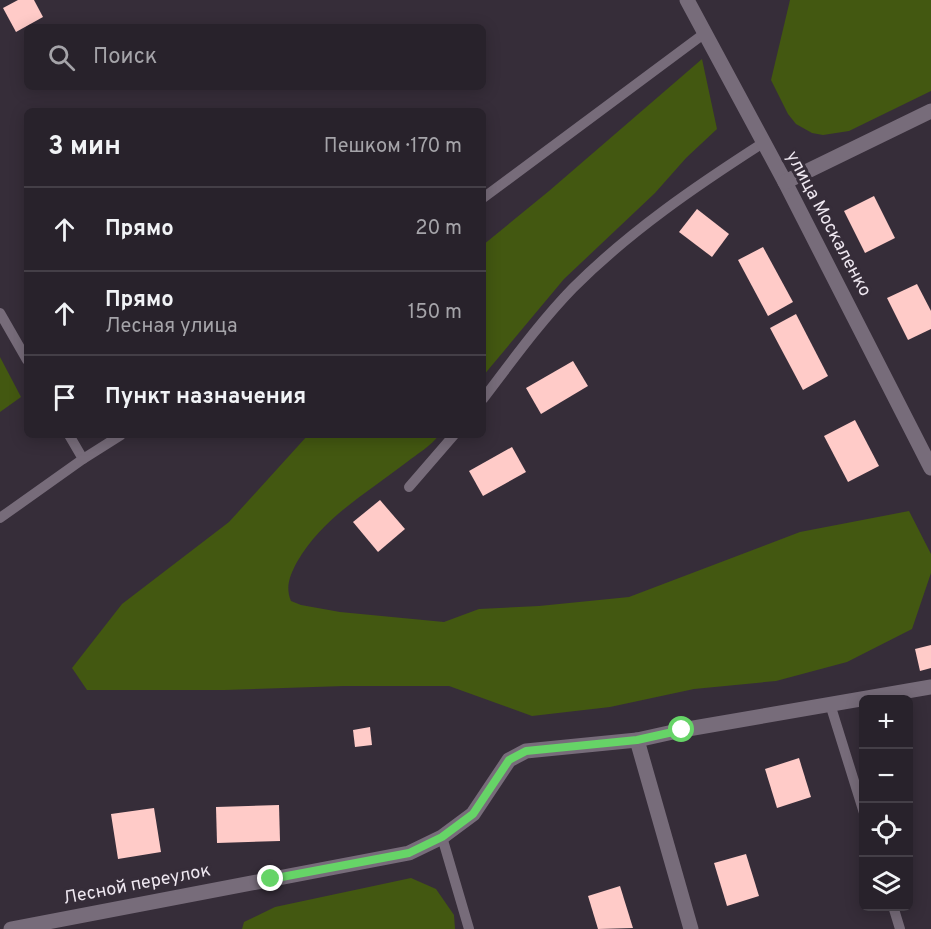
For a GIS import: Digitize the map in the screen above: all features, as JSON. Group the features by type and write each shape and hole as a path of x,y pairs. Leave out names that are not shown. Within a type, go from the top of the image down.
{"street":[{"name":"улица Москаленко","path":"687,0 785,182 931,468"},
{"path":"785,182 931,111"},
{"name":"Лесной переулок","path":"11,929 409,853 442,837 473,814 509,760 526,751 637,740 682,730 931,687"},
{"path":"637,740 691,929"}],"lane":[{"path":"486,196 705,33"},
{"path":"486,395 521,348 573,289 624,242 688,191 763,143"},
{"path":"0,313 24,355"},
{"path":"71,438 83,459"},
{"path":"0,518 116,438"},
{"path":"409,487 451,438"},
{"path":"830,704 861,803"},
{"path":"442,837 469,929"},
{"path":"895,911 900,929"}],"green space":[{"path":"790,0 931,0 931,91 849,131 823,135 812,133 796,124 788,114 771,80"},
{"path":"702,59 717,129 686,158 655,193 564,279 486,372 486,243"},
{"path":"0,357 21,397 0,412"},
{"path":"305,438 436,438 424,450 347,507 320,532 308,546 290,576 288,586 291,601 340,612 444,622 479,609 629,597 800,532 909,511 931,554 931,573 912,629 847,662 776,681 694,689 610,707 532,716 449,686 87,690 72,668 122,604 229,522"},
{"path":"411,878 436,889 454,915 455,929 242,929 244,922 275,907"}],"building":[{"path":"18,0 34,0 43,17 30,24 24,24 24,28 16,32 3,8"},
{"path":"874,196 895,238 865,253 844,211"},
{"path":"697,209 729,234 712,257 679,232"},
{"path":"763,247 793,302 768,316 738,260"},
{"path":"917,284 931,311 931,329 908,340 887,298"},
{"path":"796,314 828,376 803,390 770,328"},
{"path":"573,361 588,386 541,414 526,388"},
{"path":"855,420 879,466 848,482 824,436"},
{"path":"512,447 526,472 483,496 469,471"},
{"path":"380,500 405,529 378,552 353,522"},
{"path":"931,645 931,668 920,671 915,649"},
{"path":"370,727 372,745 355,747 353,730"},
{"path":"799,758 811,797 777,808 765,769"},
{"path":"279,805 280,841 217,843 216,807"},
{"path":"154,808 161,852 118,859 111,814"},
{"path":"746,854 759,896 727,906 714,863"},
{"path":"620,886 633,928 598,929 588,896"}],"route":[{"path":"271,879 409,853 442,837 473,814 509,760 526,751 637,740 682,730"}]}
